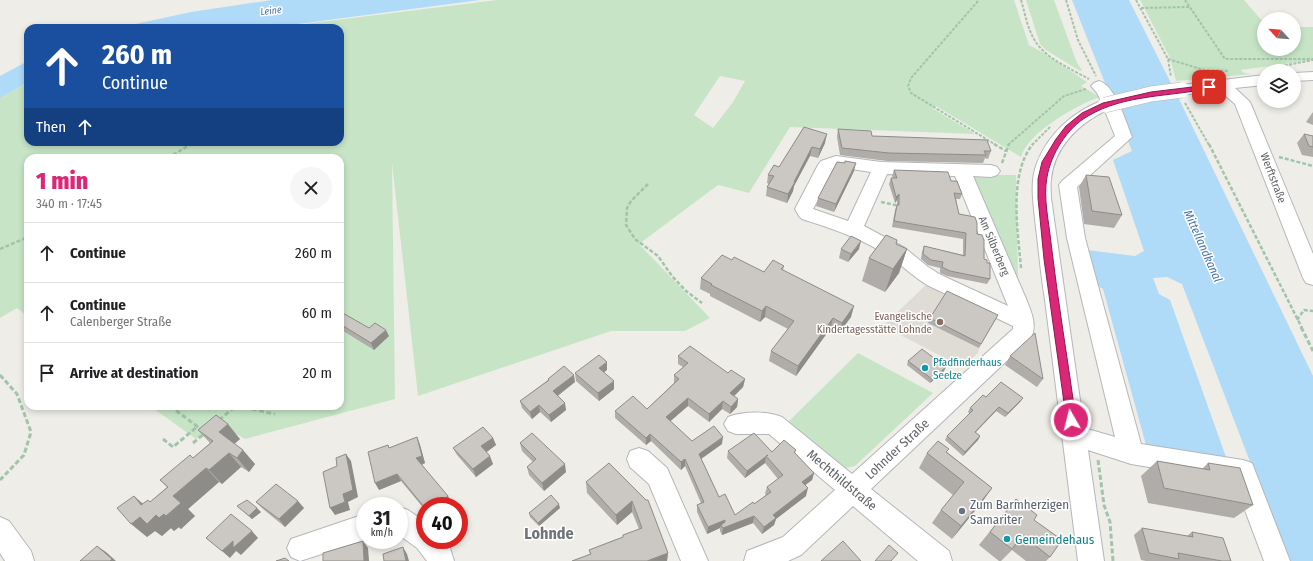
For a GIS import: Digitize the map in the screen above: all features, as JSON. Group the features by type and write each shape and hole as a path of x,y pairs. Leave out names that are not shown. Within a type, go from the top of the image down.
{"street":[{"path":"1091,561 1084,438 1049,259 1042,198 1042,179 1046,162 1058,141 1069,128 1084,115 1105,105 1145,95 1179,90 1226,78 1257,75"},
{"path":"1301,77 1313,76"},
{"name":"Werftstraße","path":"1226,78 1242,102 1313,278"},
{"path":"1095,84 1104,92 1124,137 1068,185 1076,238 1131,453"},
{"path":"990,171 881,168 836,161 827,165 804,208 805,212 809,215 867,235 898,253 906,261 934,280 1024,322"},
{"path":"853,229 881,168"},
{"name":"Am Silberberg","path":"962,171 1017,301 1024,322"},
{"name":"Lohnder Straße","path":"757,561 792,546 1023,332 1024,322"},
{"name":"Mechthildstraße","path":"736,424 774,424 939,561"},
{"path":"1084,438 1131,453 1243,471 1277,561"},
{"path":"639,459 658,476 695,561"},
{"path":"0,530 21,561"},
{"path":"300,548 356,530"},
{"path":"434,549 440,557 441,561"}],"path":[{"path":"1021,0 1031,34 1044,52 1095,84"},
{"path":"1066,0 1078,40 1095,84"},
{"path":"1136,0 1168,59 1170,74 1200,127 1313,351"},
{"path":"1185,0 1225,59 1313,60"},
{"path":"978,1 911,78 908,86 911,92 1006,151"},
{"path":"1140,8 1189,7"},
{"path":"1168,59 1226,78"},
{"path":"1300,64 1313,60"},
{"path":"990,171 1001,164 1009,143 1064,96 1095,84"},
{"path":"174,154 187,146"},
{"path":"1295,161 1313,166"},
{"path":"648,184 631,201 627,208 626,224 635,239 658,256 672,276 686,291 702,303"},
{"path":"867,199 906,207"},
{"path":"0,249 24,239"},
{"path":"1297,320 1304,310 1313,311"},
{"path":"0,375 17,394 31,432 24,454 0,480"},
{"path":"176,410 205,432"},
{"path":"216,424 232,410"},
{"path":"256,410 275,414"},
{"path":"163,439 173,447 198,426"},
{"path":"193,443 210,428"},
{"path":"1084,438 1110,522 1113,561"}],"shaded area":[{"name":"Evangelische Kindertagesstätte Lohnde","path":"929,282 998,315 979,348 978,353 962,367 883,326"}],"green space":[{"path":"497,0 1014,0 1029,45 1087,82 1081,86 1100,97 1079,106 1043,129 1025,148 1021,157 936,106 932,108 975,134 790,127 749,193 718,185 639,244 710,318 685,331 611,331 418,396 392,163 395,399 245,439 221,425 196,439 156,410 344,410 344,154 24,154 24,314 17,308 0,318 0,98 24,84 24,146 344,146 344,24 304,24","holes":["720,76 745,81 733,102 713,128 694,115"]},
{"path":"1026,0 1054,0 1077,63 1082,70 1080,71 1046,50 1040,44"},
{"path":"1140,0 1244,0 1257,15 1257,56 1301,56 1301,27 1313,27 1313,60 1284,64 1257,64 1257,68 1241,70 1244,73 1252,74 1176,81 1170,58"},
{"path":"970,175 1016,175 1018,279 1006,263"},
{"path":"858,353 933,393 855,466 846,468 836,466 786,424"}],"water":[{"name":"Leine","path":"272,0 480,0 297,24 136,24 191,12"},
{"name":"Mittellandkanal","path":"1072,0 1129,0 1180,101 1313,376 1313,561 1288,561 1182,284 1167,277 1153,278 1159,294 1170,300 1227,460 1146,445 1103,289 1095,285 1087,250 1135,256 1144,251 1113,160 1132,151"},
{"path":"24,63 24,84 0,98 0,76"}],"building":[{"path":"804,127 827,134 820,149 812,147 788,194 767,187 774,176 768,175 774,165 779,167"},
{"path":"838,129 871,131 872,136 987,140 991,151 984,151 986,155 889,153 842,148"},
{"path":"1304,134 1313,136 1313,147 1309,146"},
{"path":"845,161 856,163 836,204 818,198 837,162 845,163"},
{"path":"894,170 948,172 951,181 957,181 962,194 954,193 959,214 975,217 977,223 977,234 982,235 984,240 984,259 987,260 987,263 990,263 990,279 950,271 942,267 943,262 931,260 923,254 924,246 965,256 966,233 894,221 897,205 899,205 899,194 896,197 891,178 897,178"},
{"path":"1086,175 1109,177 1122,215 1092,211"},
{"path":"886,235 897,240 896,244 907,249 893,269 869,258"},
{"path":"851,236 861,241 851,254 841,249"},
{"path":"722,255 732,260 734,257 764,272 773,260 784,266 781,269 854,306 842,323 833,318 798,366 771,351 794,321 766,306 762,311 711,285 712,284 701,278"},
{"path":"947,291 998,315 981,344 930,318"},
{"path":"344,314 369,328 375,323 386,330 371,343 344,326"},
{"path":"1035,333 1043,379 1010,356"},
{"path":"690,346 728,373 731,370 745,379 730,393 738,399 731,407 723,401 709,414 688,398 666,417 692,441 714,426 723,437 699,454 719,497 725,494 735,515 753,502 754,504 771,492 767,487 783,475 766,456 747,471 728,451 754,433 772,452 784,440 796,450 794,452 814,473 802,482 808,488 773,515 776,518 764,527 754,516 723,528 721,525 725,522 725,520 708,527 697,505 704,502 685,459 681,462 650,434 646,438 615,411 633,396 647,409 679,379 674,375 688,363 678,356"},
{"name":"Pfadfinderhaus Seelze","path":"922,349 946,367 932,379 908,361"},
{"path":"599,355 607,362 599,368 614,381 598,393 575,373"},
{"path":"564,366 574,375 553,391 565,403 549,415 539,405 530,412 520,401 549,380 548,379"},
{"path":"1001,382 1023,398 1008,413 999,407 975,432 980,436 965,452 947,436 973,410 970,408 983,395 986,397"},
{"path":"216,415 228,424 219,432 243,450 237,458 229,453 209,470 206,468 173,496 181,503 166,516 164,514 159,518 156,515 147,524 140,517 131,524 117,508 134,496 141,505 148,500 150,502 168,487 160,480 190,455 193,458 213,441 198,430"},
{"path":"483,427 493,438 481,446 490,456 473,469 453,448"},
{"path":"532,433 565,464 542,483 527,467 536,459 520,443"},
{"path":"417,437 422,456 416,458 448,496 416,497 397,474 375,483 368,452 388,445 389,448"},
{"path":"938,441 949,449 946,452 992,488 961,526 941,510 964,482 927,453"},
{"path":"346,454 353,490 343,494 345,502 330,508 323,472 337,466 336,458"},
{"path":"1157,461 1210,470 1208,463 1240,468 1253,505 1164,488"},
{"path":"609,463 646,500 648,500 668,553 647,561 572,561 591,554 589,550 642,528 632,501 616,515 586,482"},
{"path":"276,484 298,501 279,519 256,502"},
{"path":"551,495 559,504 538,523 529,513"},
{"path":"1016,499 1037,515 1034,520 1062,540 1050,557 1022,535 1012,549 990,532"},
{"path":"247,500 257,508 249,516 237,506"},
{"path":"231,514 252,531 233,548 233,541 222,551 206,538"},
{"path":"1142,528 1193,537 1192,532 1223,538 1231,561 1222,561 1178,553 1179,559 1149,553"},
{"path":"843,541 861,561 821,561"},
{"path":"356,543 356,549 363,549 364,561 323,561 323,553"},
{"path":"889,545 898,553 891,561 875,561"},
{"path":"97,546 112,559 110,561 80,561"},
{"path":"397,549 403,549 406,561 384,561 383,554"},
{"path":"285,558 289,561 276,561"}],"place":[{"name":"Evangelische Kindertagesstätte Lohnde","path":"940,322"},
{"name":"Pfadfinderhaus Seelze","path":"925,368"},
{"name":"Zum Barmherzigen Samariter","path":"962,511"},
{"name":"Gemeindehaus","path":"1007,539"}],"district":[{"name":"Lohnde","path":"549,533"}],"route":[{"path":"1071,420 1042,198 1042,179 1046,162 1058,141 1069,128 1084,115 1105,105 1151,94 1209,87"}]}
